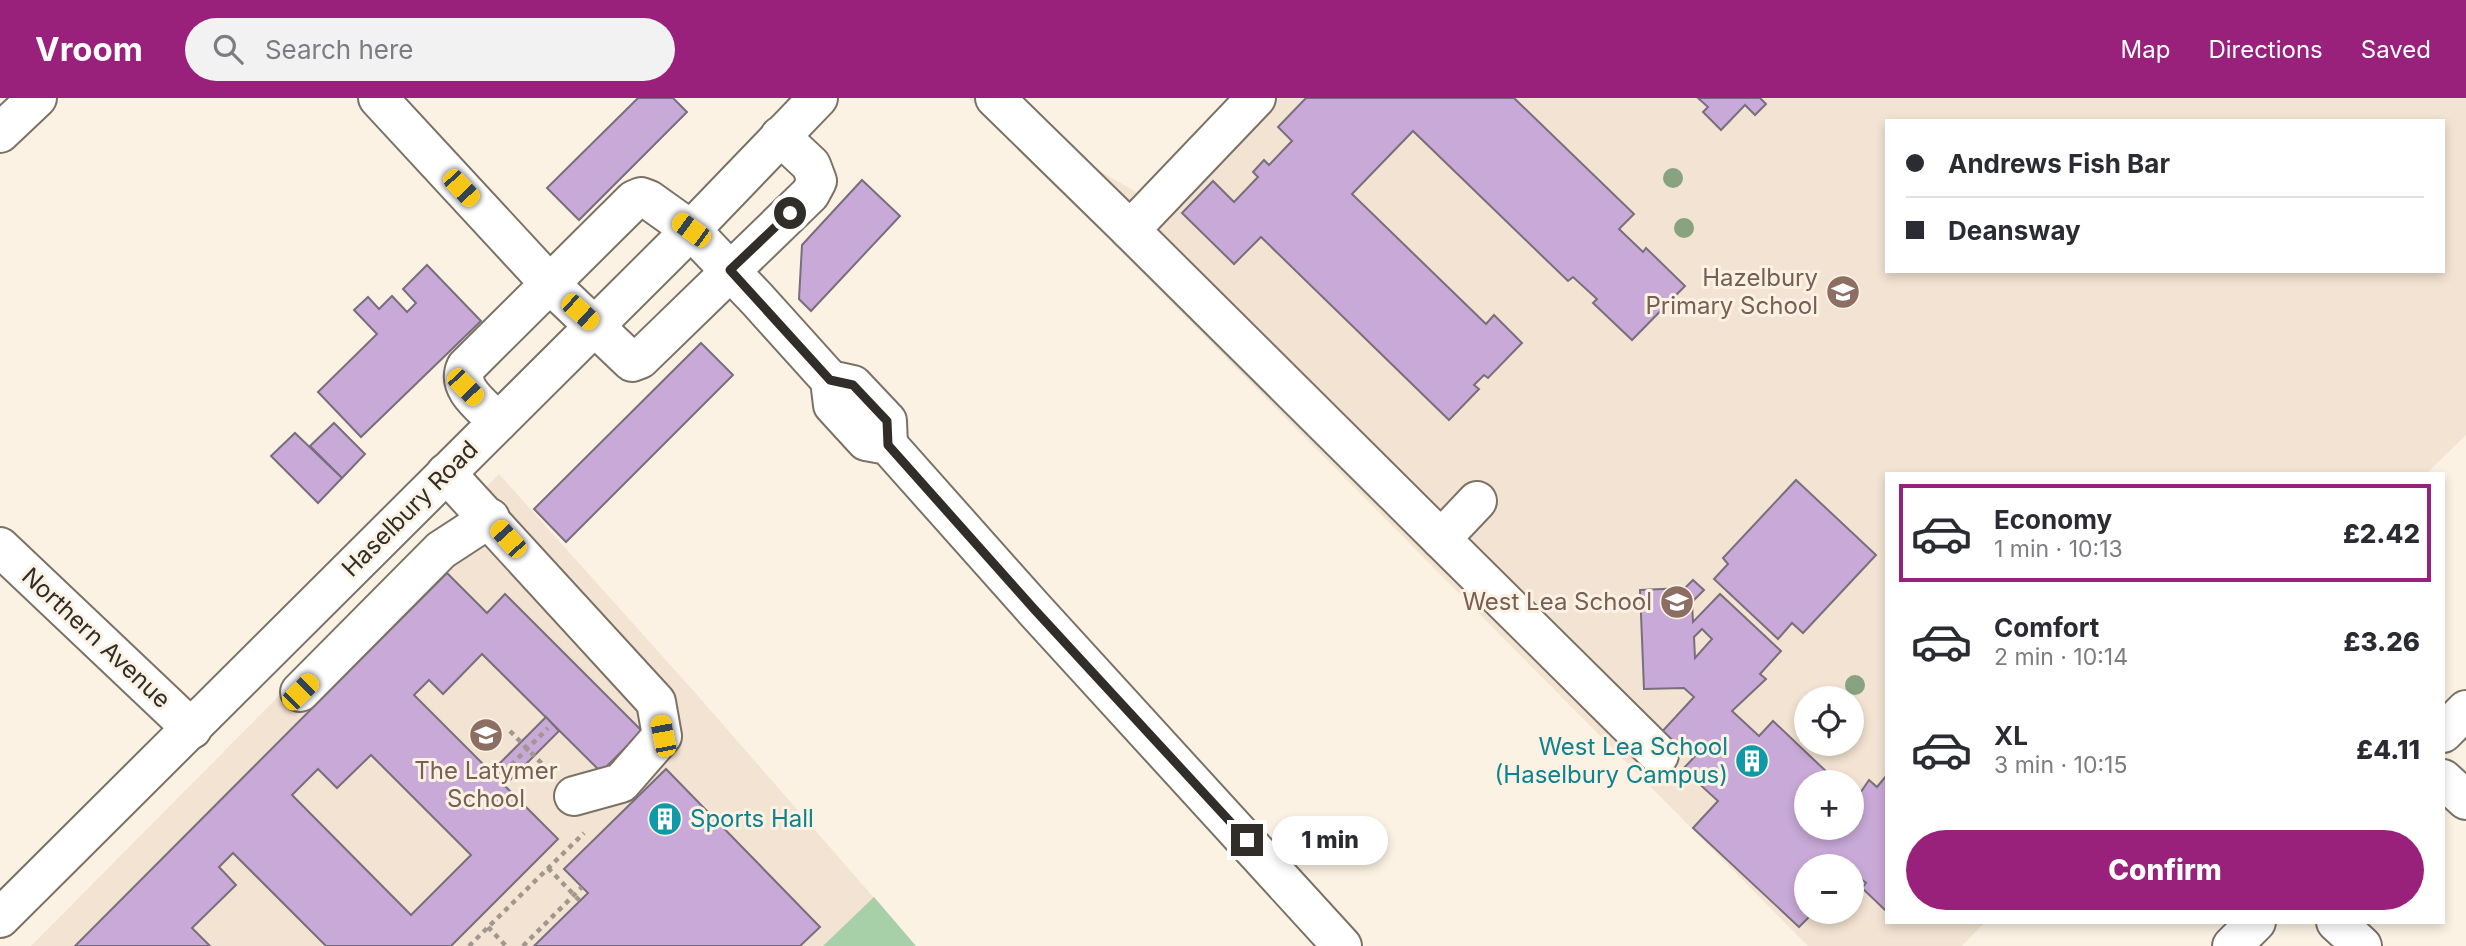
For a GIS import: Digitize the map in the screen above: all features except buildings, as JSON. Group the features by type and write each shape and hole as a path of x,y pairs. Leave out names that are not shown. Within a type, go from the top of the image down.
{"street":[{"path":"0,133 37,98"},
{"path":"378,98 550,284 632,362 640,359 810,194 817,181 811,166 780,136"},
{"name":"Haselbury Road","path":"0,918 691,230 818,98"},
{"path":"995,98 1659,755"},
{"path":"1130,230 1256,98"},
{"path":"498,422 465,387 462,375 466,367 634,200 641,197 649,200 691,230 830,380 853,385 887,421 888,445 1342,946"},
{"path":"446,473 656,702 663,736 621,783 574,796"},
{"path":"1441,539 1477,501"},
{"path":"300,692 441,550 490,518"},
{"name":"Northern Avenue","path":"0,547 192,729"},
{"path":"2445,731 2466,710"},
{"path":"2445,781 2466,800"},
{"path":"2232,946 2254,924"},
{"path":"2338,924 2362,946"}],"path":[{"path":"498,779 548,728"},
{"path":"510,732 574,796"},
{"path":"469,946 610,807 621,783"},
{"path":"548,868 580,901"},
{"path":"523,946 582,887"},
{"path":"488,927 506,946"}],"shaded area":[{"name":"Hazelbury Primary School","path":"969,98 1024,98 1098,170 1143,196 1235,98 2466,98 2466,435 2428,472 1885,472 1885,924 1983,924 1962,946 1808,946"},
{"name":"The Latymer School","path":"499,474 699,697 916,946 31,946"}],"green space":[{"path":"874,897 916,946 823,946"}],"place":[{"name":"Hazelbury Primary School","path":"1843,292"},
{"name":"West Lea School","path":"1677,602"},
{"name":"The Latymer School","path":"486,735"},
{"name":"West Lea School (Haselbury Campus)","path":"1752,761"},
{"name":"Sports Hall","path":"665,819"}],"route":[{"path":"790,213 730,270 830,380 853,385 887,421 888,445 1034,609 1247,840"}]}
